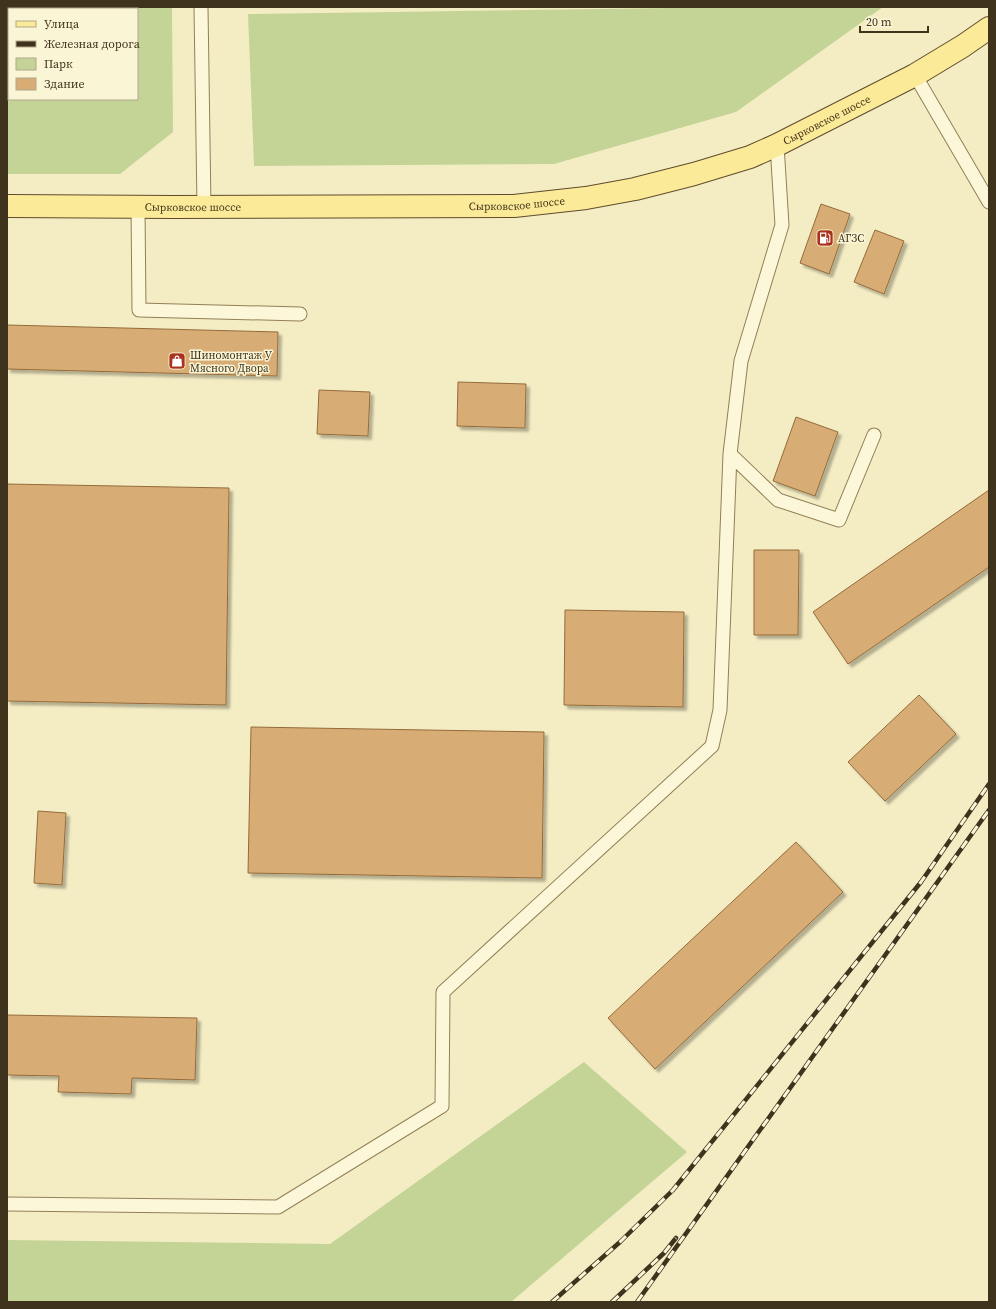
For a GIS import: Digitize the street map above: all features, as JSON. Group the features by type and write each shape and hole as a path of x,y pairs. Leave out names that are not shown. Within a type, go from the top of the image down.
{"main road":[{"name":"Сырковское шоссе","path":"7,206 514,206 579,199 635,189 694,174 750,156 777,145 915,75 963,46 989,28"}],"lane":[{"path":"201,7 204,207"},
{"path":"915,75 989,202"},
{"path":"7,1204 278,1207 442,1106 443,992 712,746 720,710 730,454 741,361 782,225 777,145"},
{"path":"138,207 139,310 300,314"},
{"path":"730,454 778,500 838,520 874,435"}],"green space":[{"path":"7,7 172,7 173,132 120,174 7,174"},
{"path":"742,7 883,7 736,112 554,164 254,166 248,14"},
{"path":"584,1062 687,1152 511,1302 7,1302 7,1240 330,1244"}],"building":[{"path":"821,204 850,214 829,274 800,263"},
{"path":"875,230 904,241 884,294 854,282"},
{"path":"7,325 278,332 277,376 7,369"},
{"path":"458,382 526,384 525,428 457,426"},
{"path":"319,390 370,392 368,436 317,434"},
{"path":"796,417 838,432 815,496 773,481"},
{"path":"7,484 229,488 226,705 7,701"},
{"path":"989,490 989,567 848,664 813,612"},
{"path":"754,550 799,550 798,635 754,635"},
{"path":"565,610 684,612 683,707 564,705"},
{"path":"919,695 956,734 885,801 848,762"},
{"path":"251,727 544,732 542,878 248,873"},
{"path":"38,811 66,813 62,885 34,883"},
{"path":"796,842 843,892 655,1069 608,1018"},
{"path":"7,1015 197,1018 195,1080 132,1078 131,1094 58,1092 59,1076 7,1075"}],"railway":[{"path":"552,1302 620,1242 673,1190 921,882 989,784"},
{"path":"637,1302 989,810"},
{"path":"612,1302 664,1253 676,1238"}],"place":[{"name":"АГЗС","path":"825,238"},
{"name":"Шиномонтаж У Мясного Двора","path":"177,361"}]}
